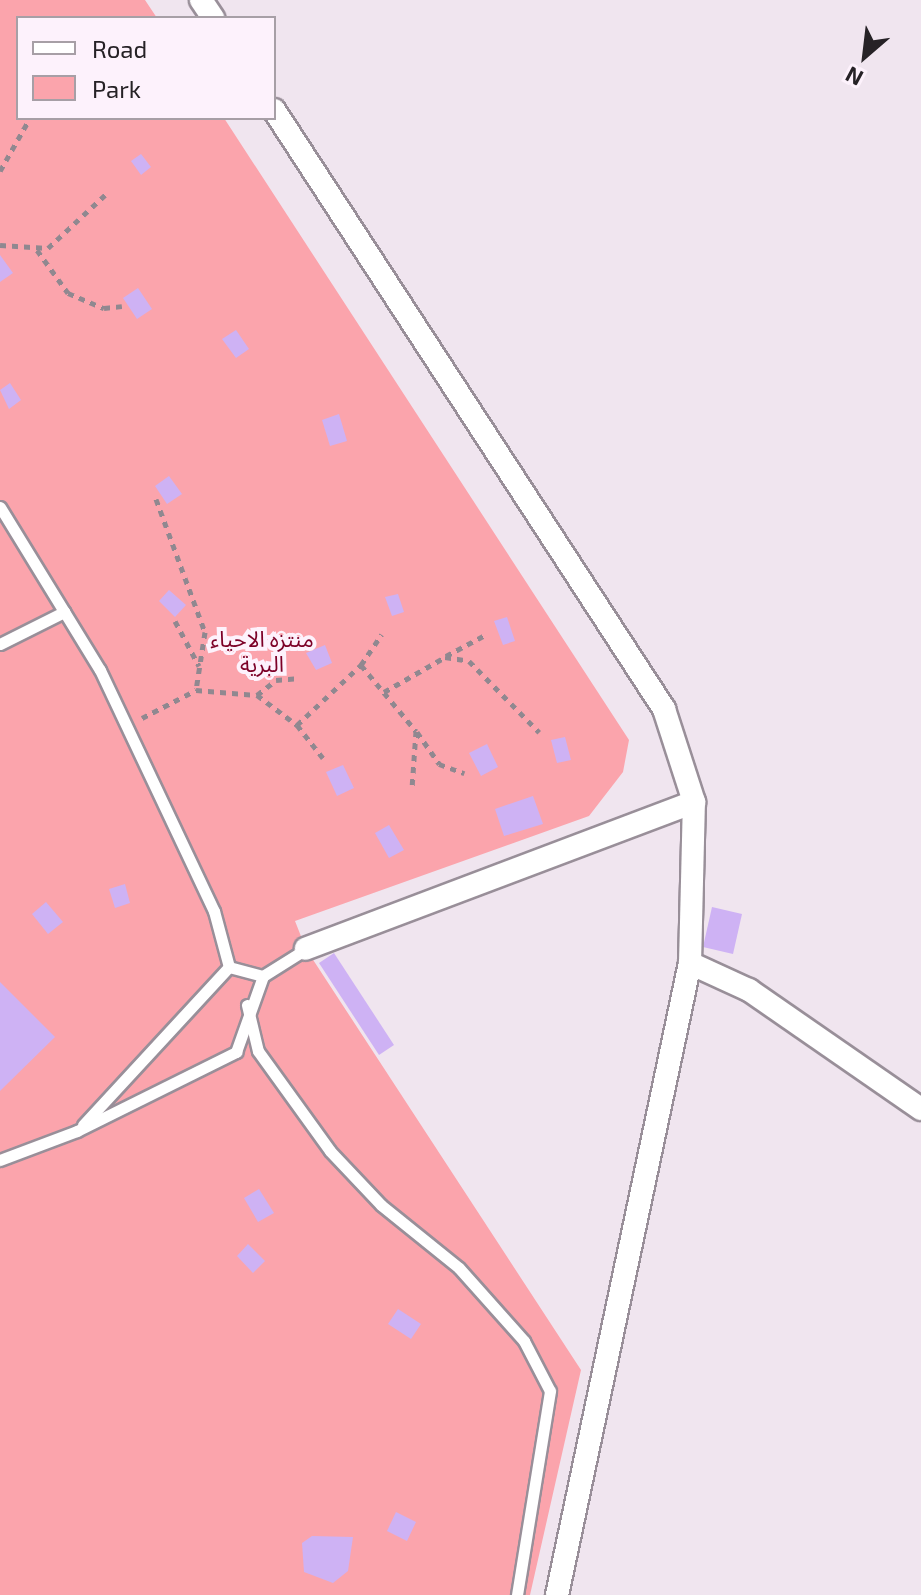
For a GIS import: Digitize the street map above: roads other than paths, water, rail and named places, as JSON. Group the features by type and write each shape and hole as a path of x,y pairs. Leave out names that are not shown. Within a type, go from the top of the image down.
{"street":[{"path":"276,113 664,709 694,802 690,963 557,1595"},
{"path":"306,949 694,802"},
{"path":"690,963 749,990 921,1109"}],"lane":[{"path":"0,507 64,612 126,726 214,911 229,967"},
{"path":"0,644 64,612"},
{"path":"0,1160 77,1131 236,1052 247,1005 263,976 306,949"},
{"path":"229,967 263,976"},
{"path":"77,1131 229,967"},
{"path":"247,1005 258,1051 330,1151 381,1205 459,1268 524,1341 550,1391 517,1595"}],"park label":[{"name":"منتزه الاحياء البرية","path":"262,650"}]}
